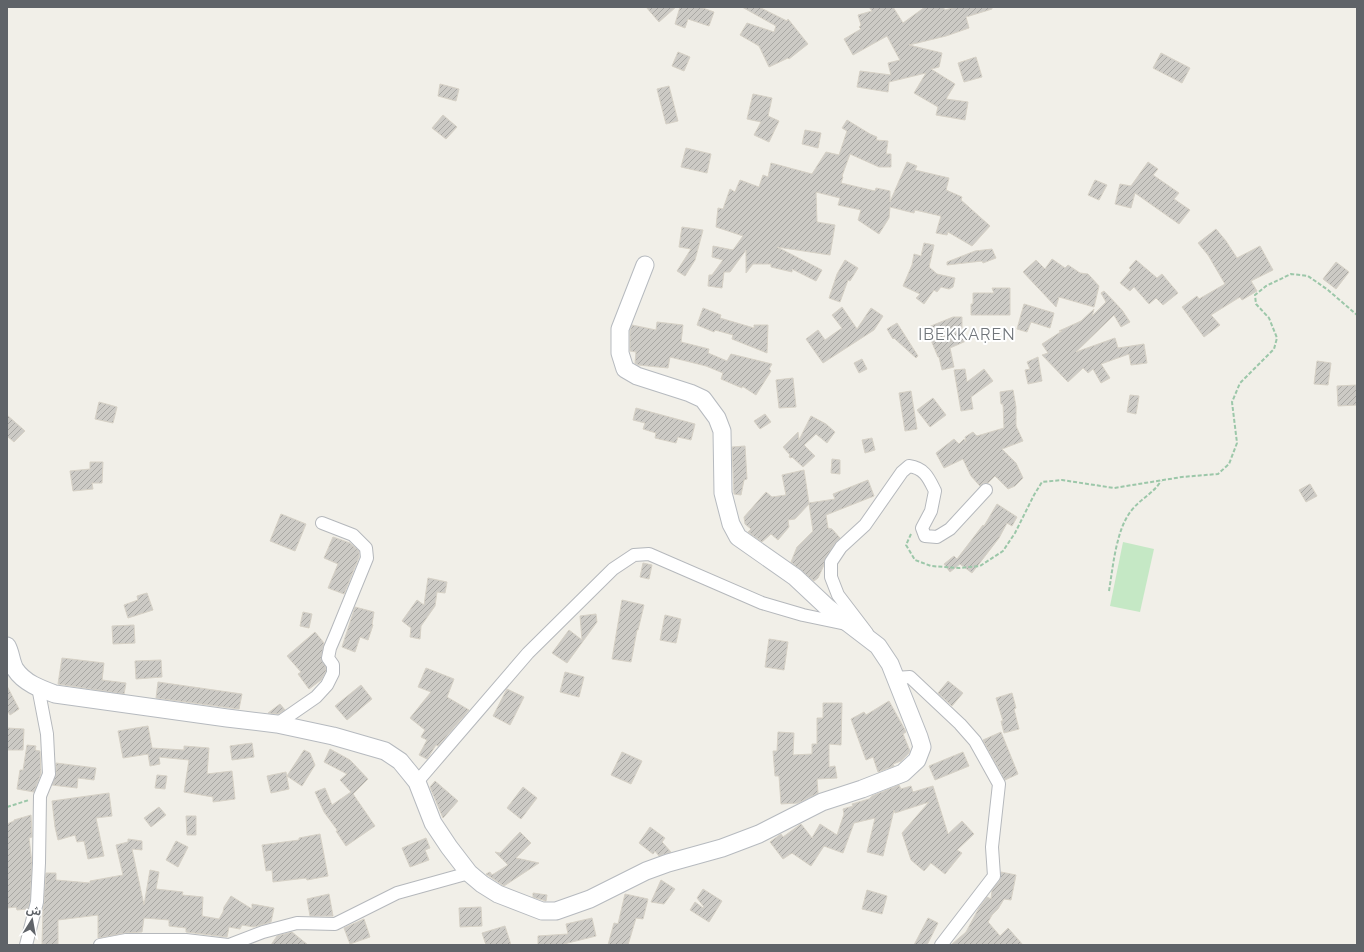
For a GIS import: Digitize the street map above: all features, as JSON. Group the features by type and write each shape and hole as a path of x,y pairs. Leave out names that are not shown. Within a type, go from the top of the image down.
{"street":[{"path":"7,646 15,669 24,679 55,694 277,724 333,736 385,751 400,761 410,772 416,782 433,823 448,847 469,873 482,884 505,897 542,911 556,911 590,899 646,871 668,863 722,848 759,834 822,802 862,789 903,773 917,760 922,747 890,664 878,646 827,607 795,577 738,537 731,524 723,493 722,430 717,418 703,399 690,393 637,376 625,369 620,353 620,329 645,265"},
{"path":"872,641 838,595 831,577 831,562 841,547 865,525 902,472 909,466 918,467 927,475 935,491 930,511 922,528 926,536 937,537 950,529 986,490"},
{"path":"277,724 316,697 327,685 333,672 333,666 328,658 330,648 367,558 366,548 353,535 322,523"},
{"path":"416,782 528,653 613,569 634,555 649,554 762,603 804,615 851,625"},
{"path":"895,678 910,677 960,724 975,741 999,784 992,847 994,876 941,945"},
{"path":"26,945 37,902 40,796 49,774 47,734 38,687"},
{"path":"100,945 126,940 186,940 228,945 263,932 297,923 335,924 397,893 469,873"}],"path":[{"path":"922,528 912,533 906,546 915,560 931,566 959,568 980,566 1002,551 1015,533 1042,482 1062,480 1114,488 1161,480 1218,474 1229,464 1237,443 1232,402 1240,383 1274,349 1277,338 1269,318 1256,304 1255,295 1266,286 1291,274 1308,276 1328,290 1357,315"},
{"path":"1109,591 1117,543 1129,513 1140,500 1155,490 1161,480"},
{"path":"7,807 40,796"}],"green space":[{"path":"1123,542 1154,549 1140,612 1110,606"}],"building":[{"path":"646,7 676,7 659,22"},
{"path":"680,7 700,7 714,12 709,26 688,19 685,28 675,24"},
{"path":"742,7 759,7 787,21 788,19 808,44 789,59 788,58 769,67 759,46 740,35 747,23 774,32 776,26"},
{"path":"869,7 893,7 903,23 925,7 943,7 945,10 956,7 992,7 992,9 966,17 969,28 946,36 909,45 942,53 939,67 931,69 955,84 946,99 968,102 965,120 936,115 938,107 914,93 926,73 889,82 888,92 857,87 860,71 891,75 888,63 900,60 887,36 853,55 844,39 861,29 859,27 861,25 858,15 872,11"},
{"path":"678,52 690,57 684,71 672,66"},
{"path":"1161,53 1190,68 1182,83 1153,68"},
{"path":"976,57 982,77 964,82 958,63"},
{"path":"440,84 459,89 456,101 438,96"},
{"path":"669,86 678,121 666,124 657,89"},
{"path":"753,94 772,98 768,116 779,121 769,142 754,135 761,122 747,119"},
{"path":"443,115 457,127 446,139 432,128"},
{"path":"847,120 877,137 876,140 888,141 886,154 891,154 891,167 879,167 850,154 841,183 875,191 876,188 890,191 890,202 907,162 917,166 915,170 949,178 946,190 962,197 961,200 990,226 972,246 948,232 947,235 936,233 941,216 915,210 914,213 890,207 889,218 879,234 858,220 861,210 838,205 840,198 816,192 817,222 835,225 830,255 777,247 822,270 816,281 792,269 792,272 771,267 771,264 753,264 746,273 746,250 730,272 724,272 722,288 708,286 709,275 712,275 723,260 712,257 713,246 733,250 743,236 716,227 718,208 723,209 730,189 735,192 740,180 759,187 763,175 768,177 771,163 812,174 826,152 839,155 847,131 842,128"},
{"path":"805,130 821,133 818,148 802,144"},
{"path":"686,148 711,154 707,173 681,167"},
{"path":"1148,162 1158,169 1153,175 1179,193 1174,199 1190,210 1179,224 1135,193 1131,208 1115,204 1120,184 1131,186"},
{"path":"1095,180 1107,185 1099,200 1088,195"},
{"path":"682,227 703,230 695,260 685,276 677,271 691,249 679,247"},
{"path":"1216,229 1237,258 1260,246 1273,270 1251,281 1257,291 1242,300 1240,297 1211,315 1220,325 1204,337 1182,307 1197,296 1199,299 1225,284 1208,255 1198,243"},
{"path":"924,243 934,245 929,267 937,274 955,278 953,287 949,289 941,287 937,292 934,290 924,304 916,298 920,294 903,286 912,265 914,254 921,256"},
{"path":"992,249 996,258 983,263 982,261 947,265 947,262 975,251"},
{"path":"1052,259 1065,268 1068,265 1080,273 1088,274 1099,286 1094,307 1059,297 1056,307 1023,272 1036,260 1045,269"},
{"path":"845,260 858,268 850,281 848,280 840,302 829,298 837,274"},
{"path":"1136,260 1157,278 1162,274 1178,293 1163,305 1156,298 1149,304 1134,287 1130,291 1120,283 1131,270 1129,268"},
{"path":"1336,262 1349,272 1336,289 1323,279"},
{"path":"992,288 1010,288 1010,315 971,315 973,293 994,293"},
{"path":"1104,291 1122,310 1130,322 1121,327 1114,315 1076,352 1115,338 1118,348 1144,344 1147,363 1131,365 1129,354 1101,364 1110,378 1101,383 1093,369 1088,373 1083,368 1068,382 1042,355 1048,353 1042,344 1062,331 1059,331 1081,321 1094,309 1092,316 1106,302 1101,293"},
{"path":"1024,304 1054,313 1050,328 1031,322 1027,332 1017,329"},
{"path":"842,307 857,329 871,308 883,316 874,330 823,363 806,339 818,330 825,340 842,328 832,315"},
{"path":"703,308 721,315 720,318 754,328 754,325 768,325 767,353 732,339 733,335 715,330 714,332 697,325"},
{"path":"953,317 962,317 962,329 966,341 950,348 954,367 942,370 939,357 926,328"},
{"path":"657,322 683,325 681,342 709,349 708,353 727,361 731,354 772,364 769,369 771,371 756,395 742,386 742,388 721,379 723,373 706,366 670,357 668,368 638,365 635,363 636,352 630,351 630,331 632,325 656,330"},
{"path":"897,323 918,356 916,358 894,338 893,339 887,329"},
{"path":"1038,357 1042,381 1028,384 1025,370 1030,369 1027,362"},
{"path":"862,359 867,369 859,373 854,363"},
{"path":"1317,361 1331,363 1328,385 1314,384"},
{"path":"965,369 967,382 984,369 993,381 971,397 973,409 961,411 954,370"},
{"path":"793,378 796,407 779,408 776,380"},
{"path":"1357,385 1357,405 1338,406 1337,386"},
{"path":"1013,390 1016,407 1016,426 1023,441 1002,449 1016,463 1023,478 1015,486 1008,489 995,476 988,483 983,483 980,486 971,476 963,459 944,468 936,453 954,439 959,444 964,439 966,442 965,437 973,432 977,436 1004,428 1003,404 1001,404 1000,392"},
{"path":"911,391 917,429 905,431 899,393"},
{"path":"1130,395 1139,396 1136,414 1127,412"},
{"path":"933,398 946,415 930,427 917,410"},
{"path":"99,402 117,407 113,423 95,419"},
{"path":"636,408 695,424 691,440 678,437 676,443 655,438 656,433 643,429 645,423 633,420"},
{"path":"765,414 771,422 760,429 754,421"},
{"path":"7,415 25,431 14,442 7,436"},
{"path":"811,416 826,424 835,432 827,443 816,434 804,445 815,456 803,467 792,457 789,457 790,455 783,447 798,432 799,440"},
{"path":"872,438 875,450 865,453 862,440"},
{"path":"745,446 747,479 744,480 741,495 734,494 732,447"},
{"path":"832,459 840,460 840,474 831,473"},
{"path":"90,462 103,462 102,483 92,483 93,489 73,491 70,471 90,469"},
{"path":"804,470 809,503 835,499 833,494 868,480 874,496 826,515 828,528 832,529 840,538 825,558 824,565 818,578 814,581 791,562 797,547 813,531 809,504 795,519 788,520 789,527 778,540 771,534 762,542 748,532 751,529 745,524 744,517 766,492 772,497 786,495 782,475"},
{"path":"1310,484 1317,496 1306,502 1299,490"},
{"path":"997,504 1017,517 1012,526 1007,523 999,538 972,573 960,564 950,572 944,564 954,556 957,559 983,525 984,526"},
{"path":"281,514 306,524 295,551 270,541"},
{"path":"333,537 350,543 359,551 359,557 344,594 328,588 338,564 324,558"},
{"path":"643,563 652,565 649,579 640,577"},
{"path":"428,578 447,582 445,593 437,592 435,606 421,626 420,639 410,637 411,628 402,621 417,600 424,605"},
{"path":"147,593 153,610 128,618 124,605 138,600 137,596"},
{"path":"622,600 644,605 637,630 631,662 612,659"},
{"path":"355,607 374,612 373,625 368,640 360,637 355,652 342,647"},
{"path":"303,612 312,614 309,628 300,626"},
{"path":"596,614 597,622 567,663 552,653 569,630 582,640 580,616"},
{"path":"665,615 681,619 676,643 660,640"},
{"path":"134,625 135,643 113,644 112,626"},
{"path":"315,632 324,643 321,659 326,667 326,671 321,680 309,689 298,674 301,672 287,656"},
{"path":"769,639 788,642 784,670 765,667"},
{"path":"62,658 104,663 102,680 126,683 124,694 58,684"},
{"path":"161,660 162,677 136,679 135,661"},
{"path":"426,668 454,679 447,697 469,710 438,746 436,745 427,759 419,755 427,740 421,737 425,730 410,718 431,692 418,687"},
{"path":"565,672 584,677 579,697 560,692"},
{"path":"948,681 963,693 952,706 938,693"},
{"path":"158,682 242,694 239,709 156,698"},
{"path":"361,685 372,699 347,720 335,706"},
{"path":"7,686 19,709 10,715 7,710"},
{"path":"507,689 524,697 510,725 493,716"},
{"path":"1012,693 1019,729 1004,733 1001,721 1003,721 996,698"},
{"path":"889,701 906,732 903,734 910,751 901,761 893,764 894,766 878,772 873,757 866,760 851,719 864,712 866,715"},
{"path":"823,703 842,703 841,745 829,744 829,767 835,766 837,778 817,779 818,793 798,803 781,804 779,776 775,776 773,751 777,751 778,732 794,733 793,755 812,754 812,744 817,744 817,718 823,718"},
{"path":"280,704 285,710 278,714 268,713"},
{"path":"148,726 152,748 184,750 184,746 209,748 207,774 232,771 235,799 213,802 213,797 184,792 189,760 159,757 160,764 150,766 148,754 123,758 118,731"},
{"path":"7,728 24,729 23,750 7,750"},
{"path":"1001,732 1018,774 1005,780 983,740"},
{"path":"252,743 254,757 232,760 230,746"},
{"path":"27,745 36,746 35,750 40,751 41,773 34,792 17,789 20,770 23,770"},
{"path":"330,749 350,760 368,779 353,794 375,826 346,846 336,831 338,831 324,812 315,792 325,788 332,805 351,792 340,780 347,774 324,762"},
{"path":"304,750 310,753 315,765 302,786 287,776"},
{"path":"622,752 642,761 631,784 611,775"},
{"path":"963,752 969,766 935,780 929,766"},
{"path":"56,763 96,768 94,780 78,778 77,788 52,785 56,774"},
{"path":"286,772 289,789 271,793 267,776"},
{"path":"157,775 167,776 165,789 155,788"},
{"path":"435,781 458,801 443,818 430,787"},
{"path":"899,785 901,789 911,786 913,792 933,786 948,834 962,821 974,834 957,850 962,853 945,874 931,863 924,871 911,860 902,833 929,802 895,813 894,810 883,856 867,852 875,818 854,823 843,853 824,846 811,866 792,853 783,859 770,842 781,834 783,837 801,824 812,838 820,824 837,835 844,814 843,809"},
{"path":"523,787 537,798 521,819 507,808"},
{"path":"109,793 112,816 96,818 104,856 88,859 84,841 77,842 75,835 58,840 52,801"},
{"path":"159,807 166,815 151,827 144,818"},
{"path":"31,815 32,837 29,838 32,863 30,901 28,909 17,910 16,907 7,908 7,824 14,820"},
{"path":"186,816 196,816 196,835 187,835"},
{"path":"650,827 665,838 662,842 671,852 659,856 655,851 653,854 639,843"},
{"path":"520,832 531,843 516,858 539,863 504,886 486,874 490,872 492,875 508,865 495,852 500,853"},
{"path":"320,834 328,876 307,880 306,878 273,882 272,870 266,871 262,845 299,840 299,838"},
{"path":"426,838 430,848 425,850 429,860 410,867 402,848"},
{"path":"128,839 142,841 142,850 132,849 144,905 150,870 159,872 156,889 183,892 182,895 203,897 202,916 219,919 231,896 252,909 252,904 274,908 271,922 254,927 242,925 240,929 229,927 227,937 186,932 186,928 169,926 169,920 144,918 142,932 125,933 98,938 98,915 58,920 58,945 42,944 46,873 56,873 56,880 90,883 90,881 123,875 116,845 128,842"},
{"path":"176,841 188,847 178,867 166,860"},
{"path":"1001,872 1016,875 1011,900 1004,899 988,922 1000,936 1008,928 1023,945 951,945 966,932 979,908 987,897 991,899 992,890 1000,880"},
{"path":"661,880 675,889 664,904 651,902"},
{"path":"703,889 722,901 709,922 690,910 695,902 703,908 704,907 697,898"},
{"path":"867,890 887,896 882,914 862,909"},
{"path":"533,893 547,895 546,901 533,897"},
{"path":"329,894 333,916 310,916 307,899"},
{"path":"625,894 648,899 643,919 636,918 628,945 608,945 614,923 618,924"},
{"path":"481,907 482,926 460,927 459,908"},
{"path":"592,918 596,936 564,945 538,945 538,936 568,934 566,924"},
{"path":"928,918 938,923 927,945 914,945"},
{"path":"364,919 370,937 350,944 344,928"},
{"path":"505,926 511,945 486,945 482,933"},
{"path":"292,932 308,945 271,945 277,936"}],"district":[{"name":"IBEKKAṚEN","path":"967,334"}]}
